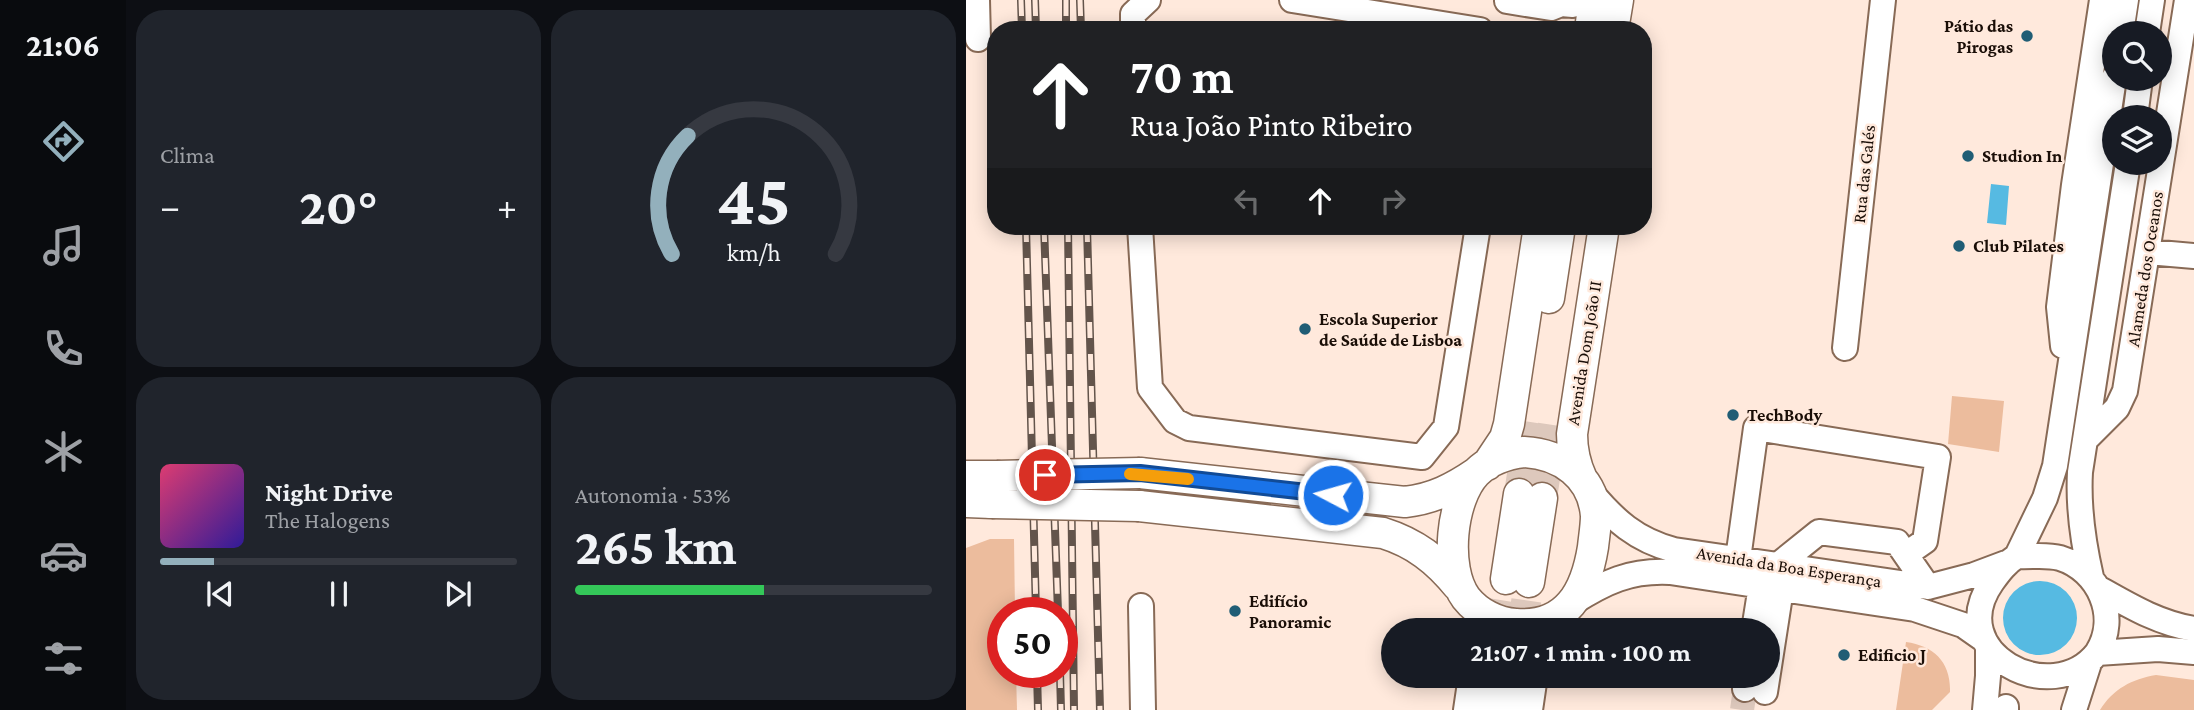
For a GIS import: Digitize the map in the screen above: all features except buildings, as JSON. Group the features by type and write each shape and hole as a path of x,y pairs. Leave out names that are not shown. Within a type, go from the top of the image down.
{"main road":[{"path":"1614,21 1618,0"},
{"path":"1634,21 1638,0"},
{"path":"1572,6 1583,21"},
{"path":"1463,592 1452,561 1462,495 1505,438 1538,235"},
{"name":"Avenida Dom João II","path":"1559,235 1542,423 1581,235"},
{"name":"Avenida Dom João II","path":"1585,485 1576,465 1572,434 1603,235"},
{"path":"1511,453 1537,453 1562,461 1585,485 1596,515 1586,581 1560,615 1537,623 1511,624 1486,615 1425,552 1383,533 1139,506 980,498 1140,473 1405,502 1432,497 1454,487 1511,453"},
{"path":"966,476 980,498"},
{"path":"1518,581 1531,496"},
{"path":"1486,710 1489,688"},
{"path":"1509,710 1513,688"}],"street":[{"path":"966,3 975,0 978,39"},
{"path":"1133,21 1133,14 1147,0"},
{"path":"1292,0 1424,21"},
{"name":"Rua das Galés","path":"1845,348 1883,0"},
{"path":"2068,372 2059,307 2102,0"},
{"path":"2123,21 2126,0"},
{"path":"2149,21 2152,0"},
{"name":"Alameda dos Oceanos","path":"2085,440 2117,408 2125,391 2187,0"},
{"path":"1507,1 1550,8 1572,6"},
{"path":"1999,709 1988,676 1980,626 1982,600 1988,588 2012,559 2045,498 2055,466 2112,91"},
{"name":"Alameda dos Oceanos","path":"2095,582 2084,547 2079,491 2126,175"},
{"path":"1141,235 1150,388 1175,421 1189,428 1422,457 1446,427 1477,235"},
{"path":"2148,252 2194,256"},
{"path":"2113,259 2137,318"},
{"path":"1738,559 1756,428 1938,457 1925,541 1915,548"},
{"path":"966,467 980,498"},
{"name":"Avenida da Boa Esperança","path":"1585,485 1605,510 1639,538 1656,545 1738,559 1773,580 1914,609 1963,625 1985,645"},
{"path":"1759,618 1773,580 1819,532 1897,542 1928,587"},
{"path":"2012,559 2056,557 2081,568 2095,582 2149,617 2178,627 2194,629"},
{"name":"Avenida da Boa Esperança","path":"1560,615 1618,578 1634,573 1652,571 1928,587 1962,579 2012,559"},
{"path":"1766,618 1773,580"},
{"path":"2074,710 2106,627 2104,600 2095,582"},
{"path":"1463,592 1472,618"},
{"path":"1141,606 1143,710"},
{"path":"1985,645 1995,661 2016,676 2041,682 2066,678 2093,658 2158,649 2194,652"},
{"path":"1466,710 1469,688"},
{"path":"1530,710 1533,688"}],"shaded area":[{"path":"1952,396 2004,401 1999,452 1948,444"},
{"path":"990,539 1014,539 1015,597 987,597 987,688 1016,688 1017,710 966,710 966,548"},
{"path":"1906,642 1925,647 1944,664 1950,681 1950,692 1932,710 1896,710"},
{"path":"2156,675 2194,680 2194,710 2100,710 2111,696 2124,686"}],"water":[{"path":"1991,184 2009,186 2006,225 1987,223"},
{"path":"2040,581 2054,584 2066,592 2074,604 2077,618 2074,632 2066,644 2054,652 2040,655 2026,652 2014,644 2006,632 2003,618 2006,604 2014,592 2026,584"}],"tunnel":[{"path":"1519,494 1530,422"},
{"path":"1542,498 1553,425"},
{"path":"1500,618 1506,579"},
{"path":"1524,618 1529,582"},
{"path":"1742,710 1745,689"}],"railway":[{"path":"1021,0 1022,21"},
{"path":"1035,0 1036,21"},
{"path":"1066,0 1066,21"},
{"path":"1080,0 1081,21"},
{"path":"1026,235 1036,597"},
{"path":"1044,235 1057,597"},
{"path":"1068,235 1074,710"},
{"path":"1087,235 1100,710"},
{"path":"1037,688 1038,710"},
{"path":"1060,688 1061,710"}],"slow traffic":[{"path":"1130,474 1188,479"}],"place":[{"name":"Pátio das Pirogas","path":"2027,36"},
{"name":"Studion In","path":"1968,156"},
{"name":"Club Pilates","path":"1959,246"},
{"name":"Escola Superior de Saúde de Lisboa","path":"1305,329"},
{"name":"TechBody","path":"1733,415"},
{"name":"Edifício Panoramic","path":"1235,611"},
{"name":"Edificio J","path":"1844,655"}],"route":[{"path":"1045,475 1140,473 1333,495"}]}
